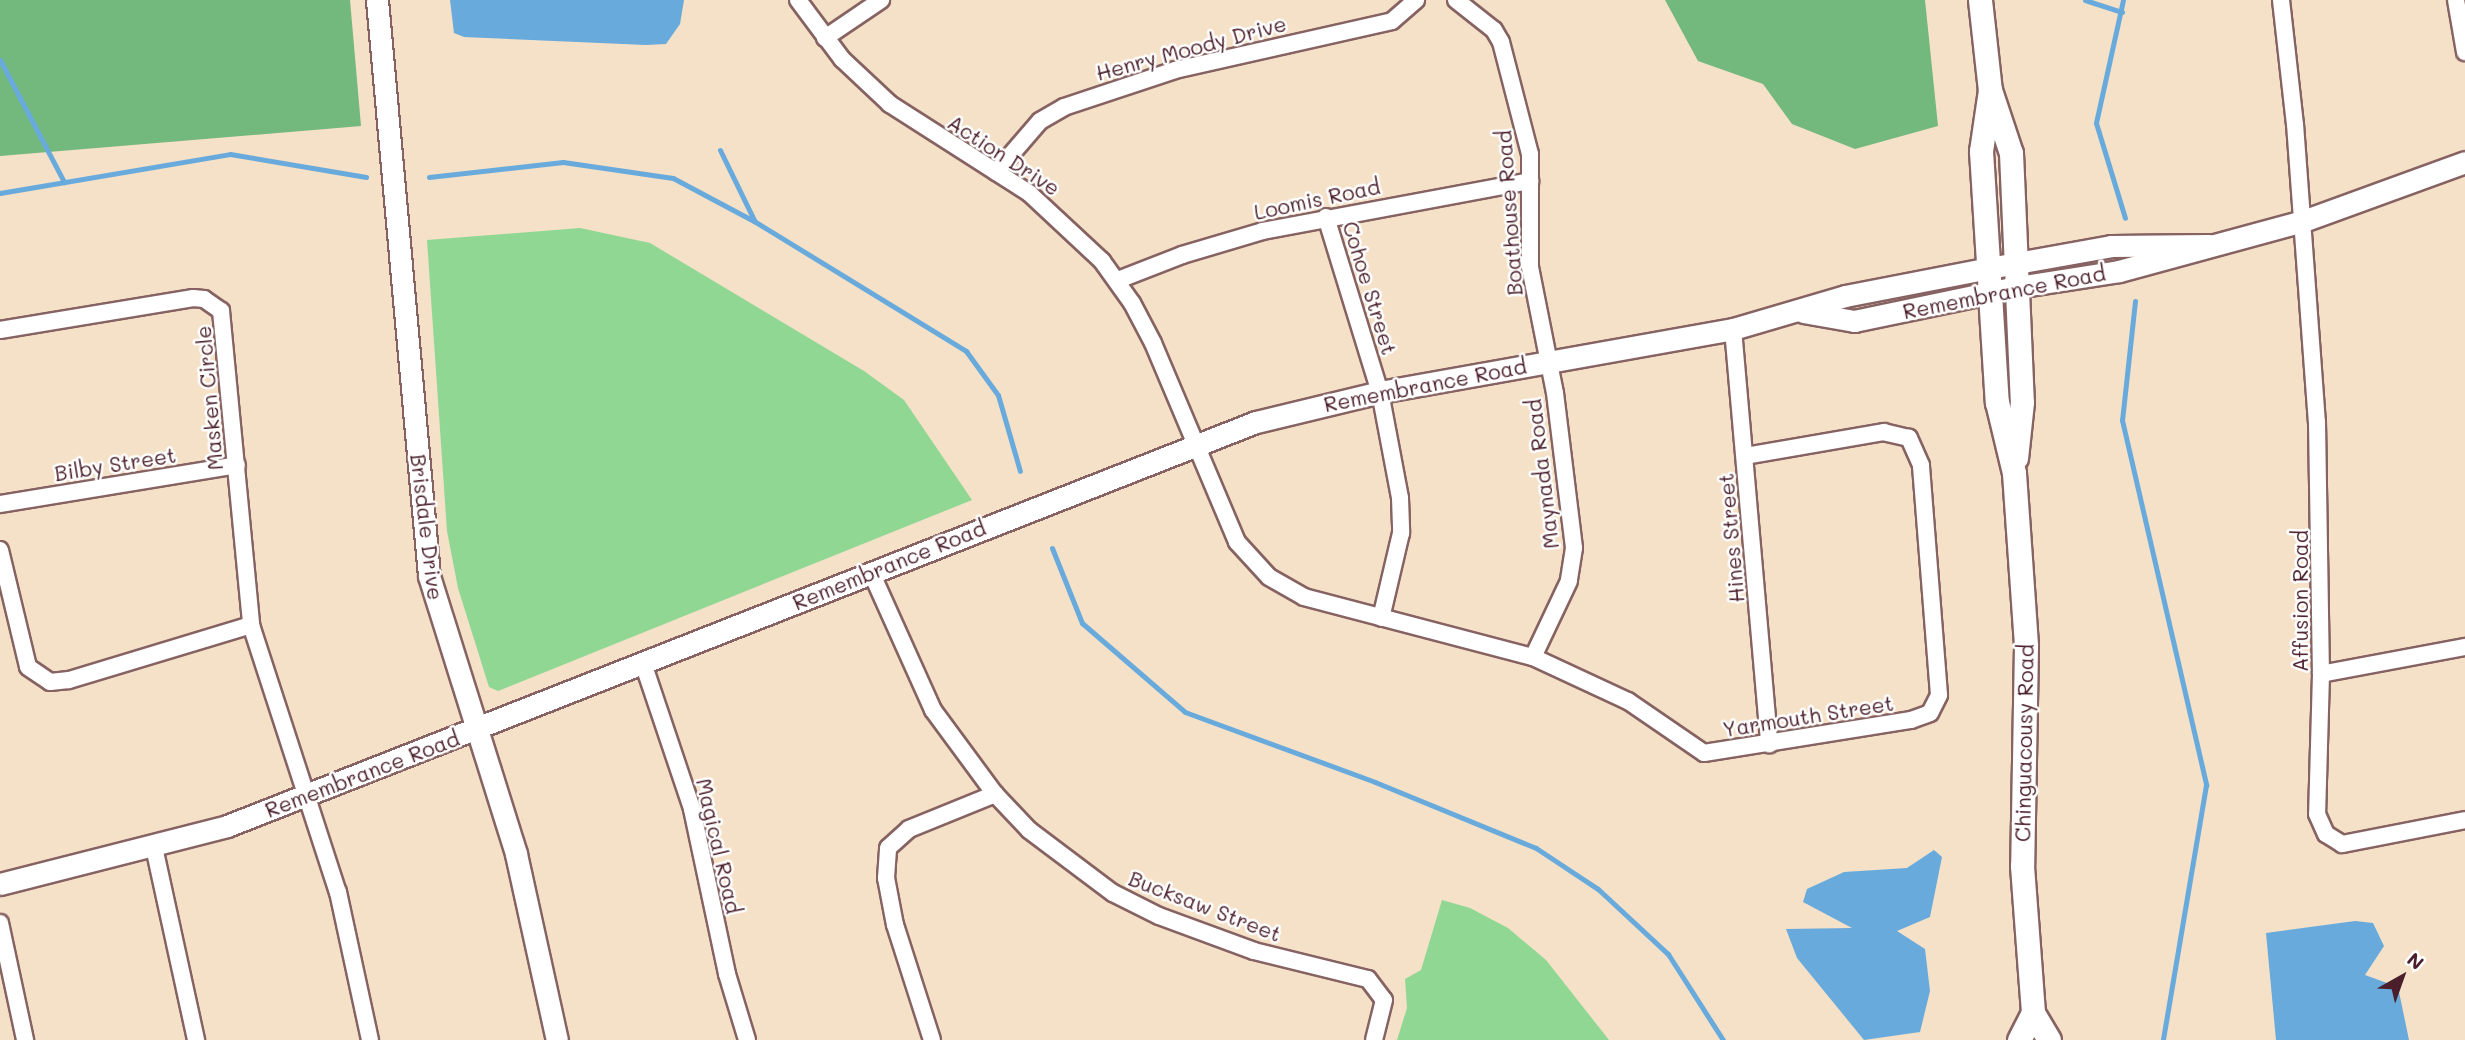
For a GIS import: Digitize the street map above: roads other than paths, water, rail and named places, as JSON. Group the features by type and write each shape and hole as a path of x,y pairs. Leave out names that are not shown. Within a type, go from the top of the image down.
{"main road":[{"name":"Chinguacousy Road","path":"1980,0 1990,90 2011,153 2022,402 2014,472"},
{"name":"Chinguacousy Road","path":"1990,90 1981,151 1997,402 2014,472 2026,646 2022,866 2033,1013 2049,1040"},
{"path":"2019,1040 2033,1013"}],"street":[{"name":"Brisdale Drive","path":"377,0 429,576 516,854 557,1040"},
{"name":"Action Drive","path":"797,0 825,38 890,104 996,172 1059,217 1118,280 1153,343 1195,444"},
{"path":"825,38 881,0"},
{"name":"Henry Moody Drive","path":"996,172 1040,121 1064,107 1175,70 1392,21 1416,0"},
{"name":"Boathouse Road","path":"1456,0 1494,30 1501,42 1527,130 1530,267 1547,362"},
{"name":"Affusion Road","path":"2281,0 2303,221 2317,422 2321,674 2317,814 2326,834 2342,844 2465,820"},
{"path":"2456,0 2465,52"},
{"name":"Remembrance Road","path":"1797,312 1854,321 2017,286 2119,271 2303,221 2465,162"},
{"name":"Loomis Road","path":"1118,280 1226,240 1326,217 1530,181"},
{"name":"Cohoe Street","path":"1326,217 1380,392 1402,516 1381,618"},
{"name":"Remembrance Road","path":"0,884 154,847 306,797 1256,422 1380,392 1734,329 1845,296 2016,263 2111,246 2209,246"},
{"name":"Masken Circle","path":"0,330 204,299 221,311 226,321 251,625 338,891 370,1040"},
{"name":"Hines Street","path":"1734,329 1769,744"},
{"name":"Maynada Road","path":"1533,657 1569,581 1574,548 1567,476 1547,362"},
{"name":"Yarmouth Street","path":"1195,444 1237,542 1269,577 1304,597 1533,657 1616,695 1704,753 1911,720 1936,705 1939,695 1917,448 1899,432 1745,456"},
{"name":"Bilby Street","path":"0,504 237,465"},
{"path":"0,550 28,667 50,682 82,677 251,625"},
{"name":"Bucksaw Street","path":"871,572 933,710 995,794 1067,862 1113,893 1255,951 1368,979 1384,1000 1374,1040"},
{"path":"2321,674 2465,647"},
{"name":"Magical Road","path":"643,663 692,810 727,974 747,1040"},
{"path":"932,1040 895,925 886,878 888,848 909,829 995,794"},
{"path":"154,847 195,1040"},
{"path":"0,923 25,1040"}],"water":[{"path":"450,0 684,0 680,24 666,44 646,45 464,37 454,33"},
{"path":"1934,850 1942,857 1930,917 1897,931 1925,949 1930,991 1920,1032 1864,1040 1797,958 1786,929 1852,928 1803,902 1807,889 1844,872 1907,868"},
{"path":"2355,921 2373,923 2384,946 2365,975 2398,987 2409,1040 2276,1040 2266,933"}],"waterway":[{"path":"2085,0 2122,12"},
{"path":"2123,0 2096,123 2125,218"},
{"path":"0,60 64,182"},
{"path":"720,150 754,220"},
{"path":"0,193 230,154 366,177"},
{"path":"429,177 563,162 673,178 754,221 966,351 998,395 1020,471"},
{"path":"2135,301 2122,420 2206,785 2163,1040"},
{"path":"1052,548 1082,623 1185,712 1375,782 1536,848 1598,889 1668,954 1723,1040"}]}
